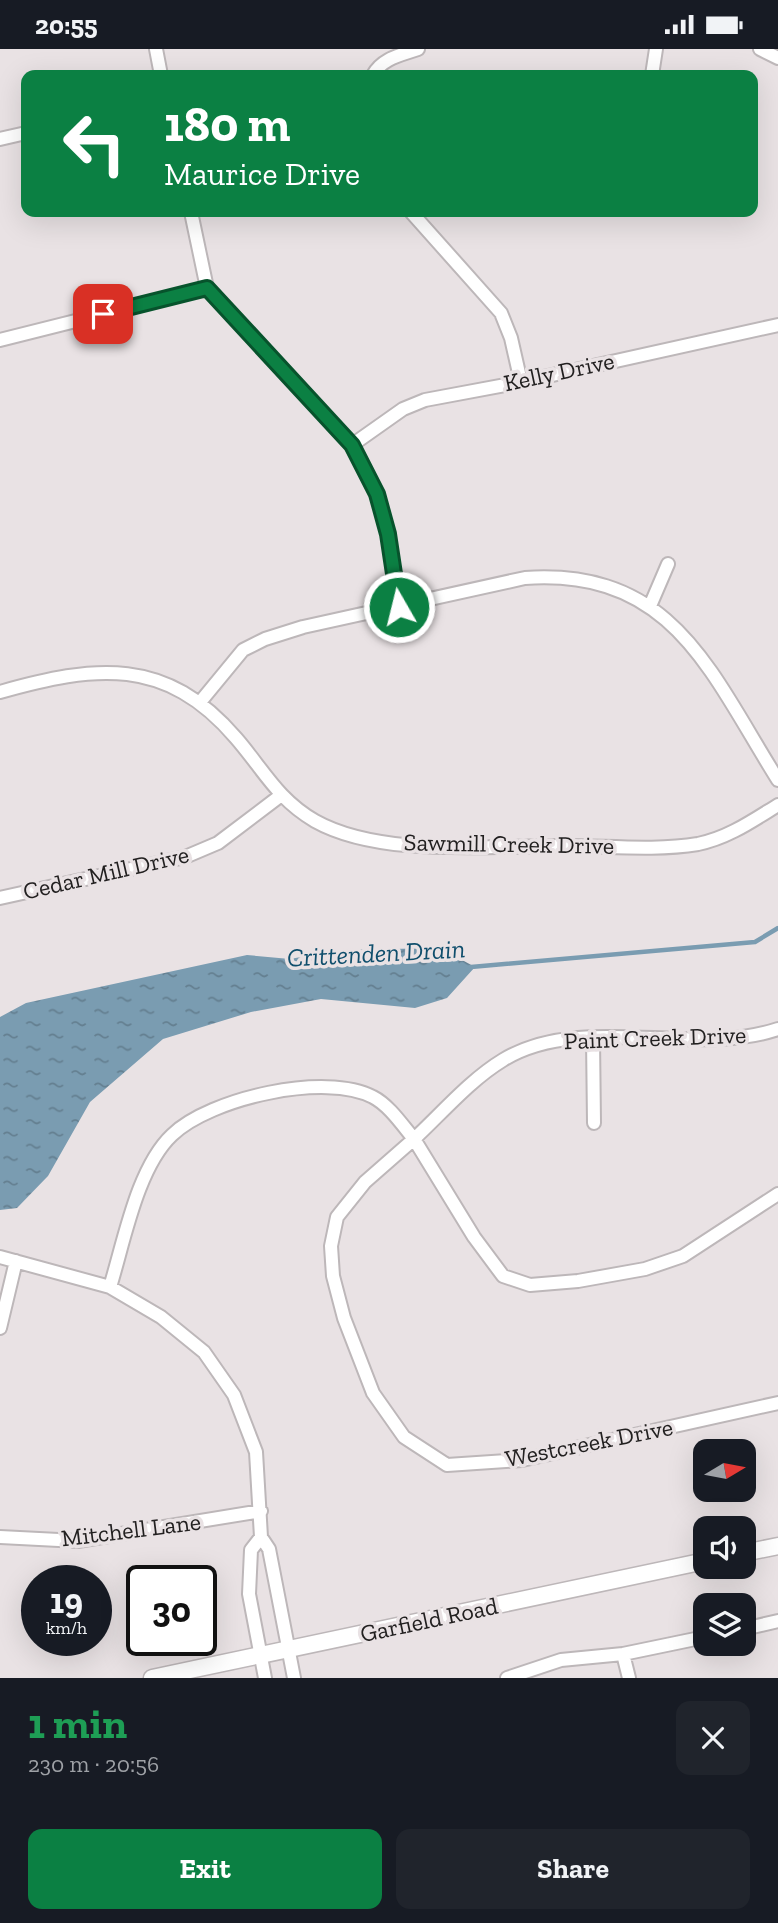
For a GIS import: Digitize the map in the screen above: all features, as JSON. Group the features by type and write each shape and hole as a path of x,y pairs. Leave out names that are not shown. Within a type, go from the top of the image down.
{"street":[{"path":"156,49 160,70"},
{"path":"376,70 390,58 418,49"},
{"path":"653,70 656,49"},
{"path":"760,49 778,58"},
{"path":"0,139 21,135"},
{"path":"192,217 207,288 352,445 377,494 388,534 399,607"},
{"path":"415,217 501,313 511,338 521,382"},
{"path":"0,339 207,288"},
{"name":"Kelly Drive","path":"352,445 403,409 425,400 521,382 778,325"},
{"path":"650,606 668,564"},
{"path":"201,701 243,650 265,639 303,627 525,578 561,576 624,591 650,606 674,625 695,648 778,780"},
{"name":"Sawmill Creek Drive","path":"0,692 79,674 110,671 153,680 201,701 236,738 279,796 316,821 346,834 425,846 656,847 698,843 732,834 778,805"},
{"name":"Cedar Mill Drive","path":"0,898 185,857 218,843 279,796"},
{"name":"Paint Creek Drive","path":"362,1366 344,1318 333,1276 331,1246 337,1217 365,1182 503,1060 552,1041 740,1038 778,1029"},
{"path":"593,1039 594,1123"},
{"path":"110,1287 148,1167 171,1135 200,1115 231,1102 308,1089 346,1087 375,1098 414,1139 444,1191 503,1276 530,1285 615,1275 645,1269 683,1256 778,1194"},
{"path":"0,1257 110,1287 161,1317 204,1352 234,1395 256,1452 261,1537 270,1549 294,1678"},
{"path":"0,1328 16,1261"},
{"name":"Westcreek Drive","path":"362,1366 373,1393 404,1437 447,1465 522,1460 778,1403"},
{"name":"Mitchell Lane","path":"0,1537 78,1541 261,1511"},
{"path":"261,1537 251,1550 249,1594 265,1678"},
{"path":"756,1551 778,1546"},
{"name":"Garfield Road","path":"152,1678 693,1564"},
{"path":"756,1626 778,1621"},
{"path":"507,1678 561,1660 623,1654 693,1639"},
{"path":"623,1654 629,1678"}],"water":[{"path":"440,948 475,967 447,998 415,1008 321,999 251,1012 163,1039 90,1102 48,1176 17,1208 0,1210 0,1017 26,1003 247,955 290,959 339,950"}],"waterway":[{"name":"Crittenden Drain","path":"471,967 755,942 778,928"}],"route":[{"path":"103,314 207,288 352,445 377,494 388,534 399,607"}]}
